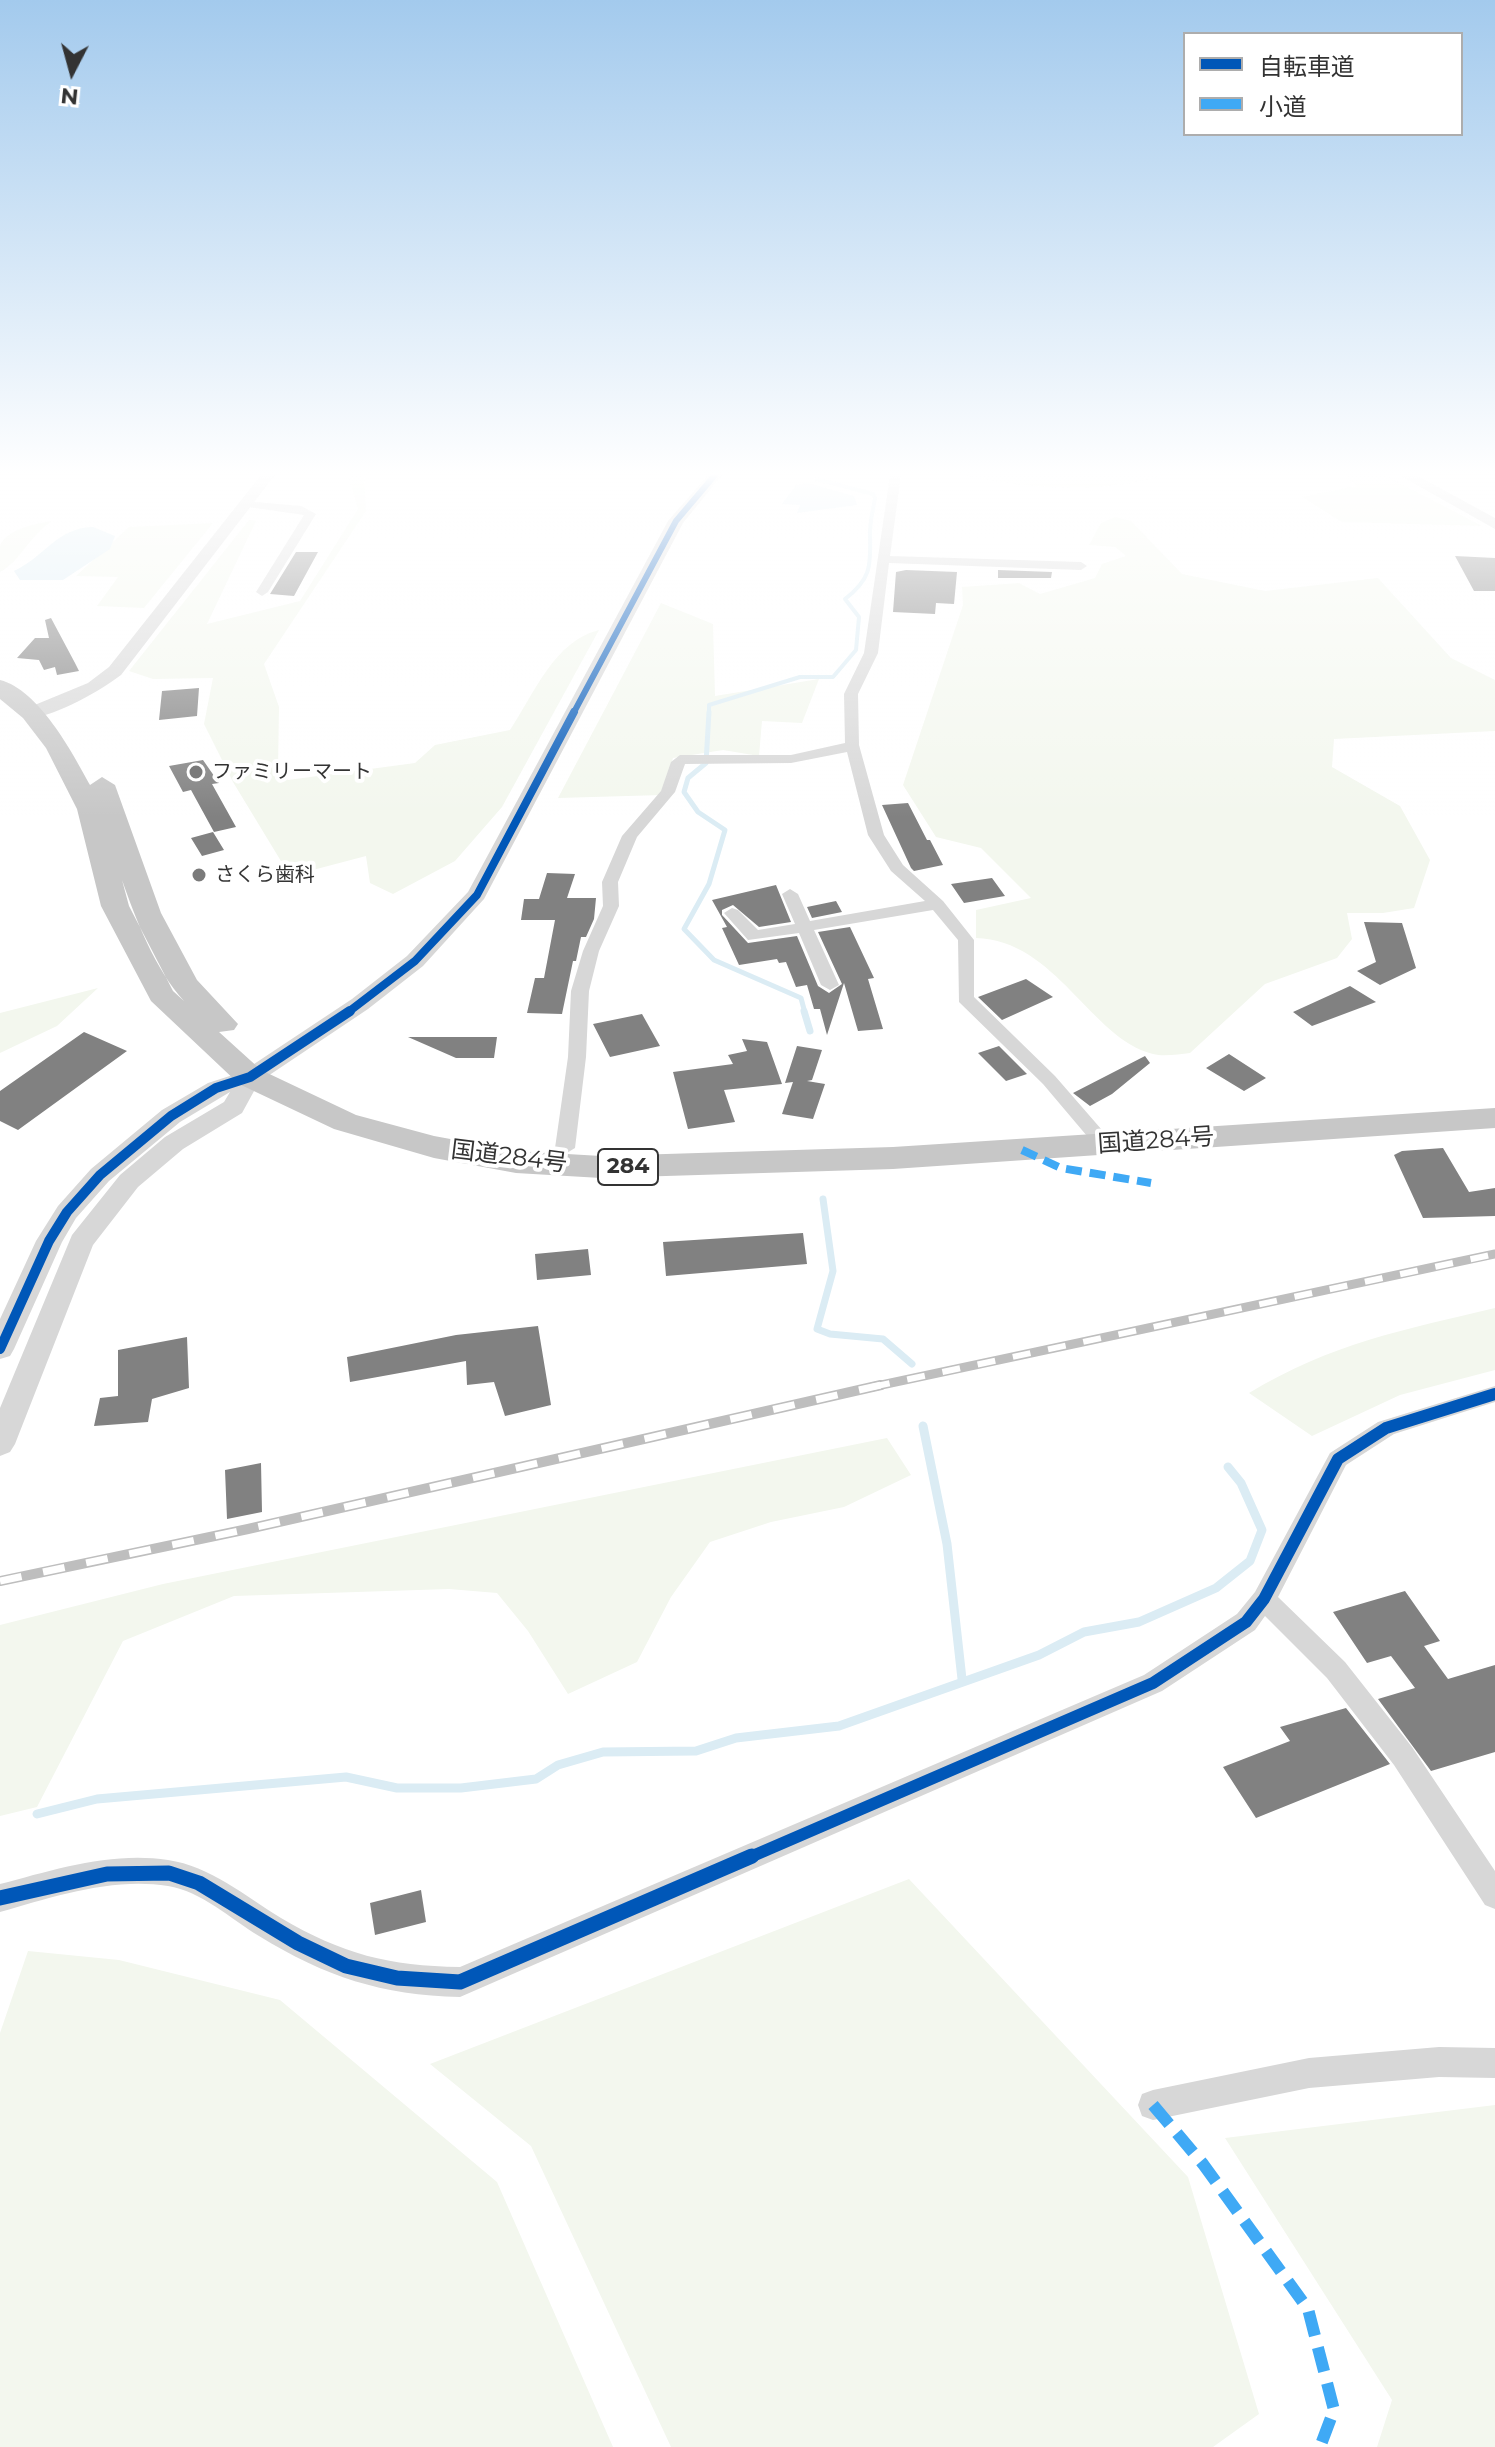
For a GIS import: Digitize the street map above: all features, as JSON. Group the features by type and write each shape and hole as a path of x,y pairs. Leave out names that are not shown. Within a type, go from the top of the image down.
{"highway":[{"name":"国道284号","path":"0,671 40,710 90,809 115,906 161,995 261,1070 345,1122 434,1147 516,1162 601,1167 699,1165 1097,1135 1495,1099"},
{"name":"国道284号","path":"0,687 40,710"},
{"name":"国道284号","path":"261,1070 426,1124 517,1144 655,1152 1495,1118"}],"street":[{"path":"40,710 94,687 115,671 179,589"},
{"path":"0,1349 49,1241 67,1212 100,1175 171,1116 216,1088 261,1070 360,1004 415,961 477,895 640,589"},
{"path":"881,589 871,653 851,694 852,745 876,835 897,868 937,904 966,940 965,998 1049,1080 1097,1135"},
{"path":"565,1148 577,1057 580,991 591,951 611,906 610,882 630,836 668,792 678,762 685,758 799,760 827,756 852,745"},
{"path":"790,894 830,985"},
{"path":"732,913 754,936 937,904"},
{"path":"0,1444 73,1261 89,1231 129,1181 162,1152 233,1107 261,1070"},
{"path":"0,1898 129,1872 169,1873 212,1888 333,1963 380,1978 460,1982 1153,1683 1246,1622 1264,1599 1338,1459 1386,1428 1495,1394"},
{"path":"1264,1599 1336,1670 1394,1744 1495,1895"},
{"path":"1153,2105 1309,2073 1439,2062 1495,2063"}],"shaded area":[{"path":"109,589 159,589 144,608 97,606"},
{"path":"194,589 224,589 207,624 300,601 307,589 314,589 264,664 279,707 278,769 288,780 415,763 435,745 510,730 557,657 583,636 599,630 502,807 455,861 393,894 370,883 366,856 290,876 233,782 204,724 213,678 153,679 129,671"},
{"path":"962,589 1031,589 1040,594 1057,589 1388,589 1451,658 1495,680 1495,731 1334,739 1332,767 1400,806 1430,860 1414,908 1383,913 1347,913 1352,939 1337,958 1265,984 1190,1053 1172,1055 1157,1055 1131,1045 1110,1030 1051,972 1029,955 1004,943 976,938 976,910 1031,898 981,848 936,837 903,785 963,605"},
{"path":"661,603 713,624 715,696 819,679 802,723 762,721 759,756 723,750 673,758 662,795 558,798"},
{"path":"98,988 57,1026 0,1053 0,1013"},
{"path":"1495,1308 1495,1370 1400,1395 1312,1436 1249,1393 1339,1350 1399,1331"},
{"path":"887,1438 911,1475 844,1507 771,1522 710,1542 671,1597 637,1662 568,1694 528,1631 497,1593 449,1589 234,1596 123,1641 37,1807 0,1816 0,1625 163,1584"},
{"path":"909,1879 1188,2177 1259,2414 1213,2447 671,2447 531,2146 430,2064"},
{"path":"28,1951 119,1960 280,2000 497,2182 613,2447 0,2447 0,2033"},
{"path":"1495,2105 1495,2447 1377,2447 1392,2400 1225,2138"}],"building":[{"path":"273,589 298,589 294,596 270,594"},
{"path":"895,589 955,589 954,604 936,603 935,614 893,612"},
{"path":"51,618 79,671 57,675 55,667 44,670 39,660 17,658 35,638 49,638 45,620"},
{"path":"199,688 197,716 159,720 162,691"},
{"path":"203,760 219,783 212,784 236,827 214,832 191,790 183,792 169,766"},
{"path":"908,803 943,865 914,871 911,868 882,805"},
{"path":"213,832 224,850 202,856 191,838"},
{"path":"547,873 575,874 567,898 596,898 594,919 586,937 581,937 576,961 573,961 562,1014 527,1013 535,978 544,978 555,920 521,920 524,899 539,899"},
{"path":"992,878 1005,896 964,903 951,884"},
{"path":"776,885 791,922 759,927 733,905 722,910 722,915 748,943 797,936 818,986 829,993 842,984 818,932 850,927 874,978 868,979 883,1029 858,1031 844,983 827,1035 820,1009 814,1009 807,985 796,987 786,962 779,963 777,959 739,965 722,928 727,927 712,900"},
{"path":"836,901 842,912 812,918 807,907"},
{"path":"1364,922 1402,923 1416,968 1380,985 1357,971 1376,962"},
{"path":"1026,979 1053,997 1002,1020 978,997"},
{"path":"1350,986 1376,1002 1312,1026 1293,1012"},
{"path":"642,1014 660,1046 610,1057 593,1024"},
{"path":"84,1032 127,1051 18,1130 0,1121 0,1091"},
{"path":"408,1037 497,1037 494,1058 456,1058"},
{"path":"742,1039 767,1042 782,1084 724,1090 735,1122 688,1129 673,1072 733,1064 728,1055 747,1051"},
{"path":"797,1046 822,1050 812,1080 807,1081 825,1084 813,1119 782,1114 793,1082 785,1083"},
{"path":"999,1046 1027,1074 1006,1081 978,1053"},
{"path":"1229,1054 1266,1078 1244,1091 1206,1068"},
{"path":"1145,1056 1150,1063 1112,1094 1090,1106 1073,1093"},
{"path":"1443,1148 1469,1192 1495,1188 1495,1216 1423,1218 1394,1155 1402,1151"},
{"path":"803,1233 807,1264 666,1276 663,1242"},
{"path":"588,1249 591,1275 537,1280 535,1254"},
{"path":"538,1326 551,1405 505,1416 494,1382 467,1385 466,1361 350,1382 347,1357 456,1335"},
{"path":"187,1337 189,1388 152,1399 148,1422 94,1426 100,1398 118,1396 118,1350"},
{"path":"261,1463 262,1512 227,1519 225,1470"},
{"path":"1405,1591 1440,1641 1424,1646 1448,1679 1495,1665 1495,1752 1431,1771 1378,1699 1415,1688 1391,1656 1367,1663 1333,1612"},
{"path":"1346,1708 1390,1764 1256,1818 1223,1767 1290,1741 1280,1727"},
{"path":"421,1890 426,1922 375,1935 370,1903"}],"waterway":[{"path":"709,712 709,705 800,677 833,677 856,650 859,617 845,599 856,589"},
{"path":"709,712 706,763 688,778 684,792 698,812 725,830 709,884 684,929 714,960 801,998 805,1013"},
{"path":"804,1011 810,1031"},
{"path":"823,1199 833,1271 817,1329 830,1334 883,1339 912,1364"},
{"path":"923,1426 947,1544 962,1679"},
{"path":"37,1814 97,1799 346,1777 397,1788 461,1788 536,1779 558,1765 603,1752 696,1751 736,1738 839,1726 1039,1655 1084,1632 1139,1622 1216,1588 1250,1561 1262,1530 1241,1483 1228,1467"}],"railway":[{"path":"875,1386 1495,1254"},
{"path":"875,1386 881,1385"},
{"path":"0,1581 248,1529 875,1386"}],"marked path":[{"path":"1022,1150 1061,1168 1151,1183"},
{"path":"1153,2105 1203,2164 1308,2309 1334,2410 1320,2447"}],"cycle path":[{"path":"0,1349 49,1241 67,1212 100,1175 171,1116 216,1088 250,1077 360,1004 415,961 477,895 640,589"},
{"path":"0,1898 61,1882 129,1871 180,1875 199,1883 298,1943 346,1966 397,1978 460,1982 1153,1683 1246,1622 1264,1599 1338,1459 1386,1428 1495,1394"}],"place":[{"name":"ファミリーマート","path":"196,772"},
{"name":"さくら歯科","path":"199,875"}]}
